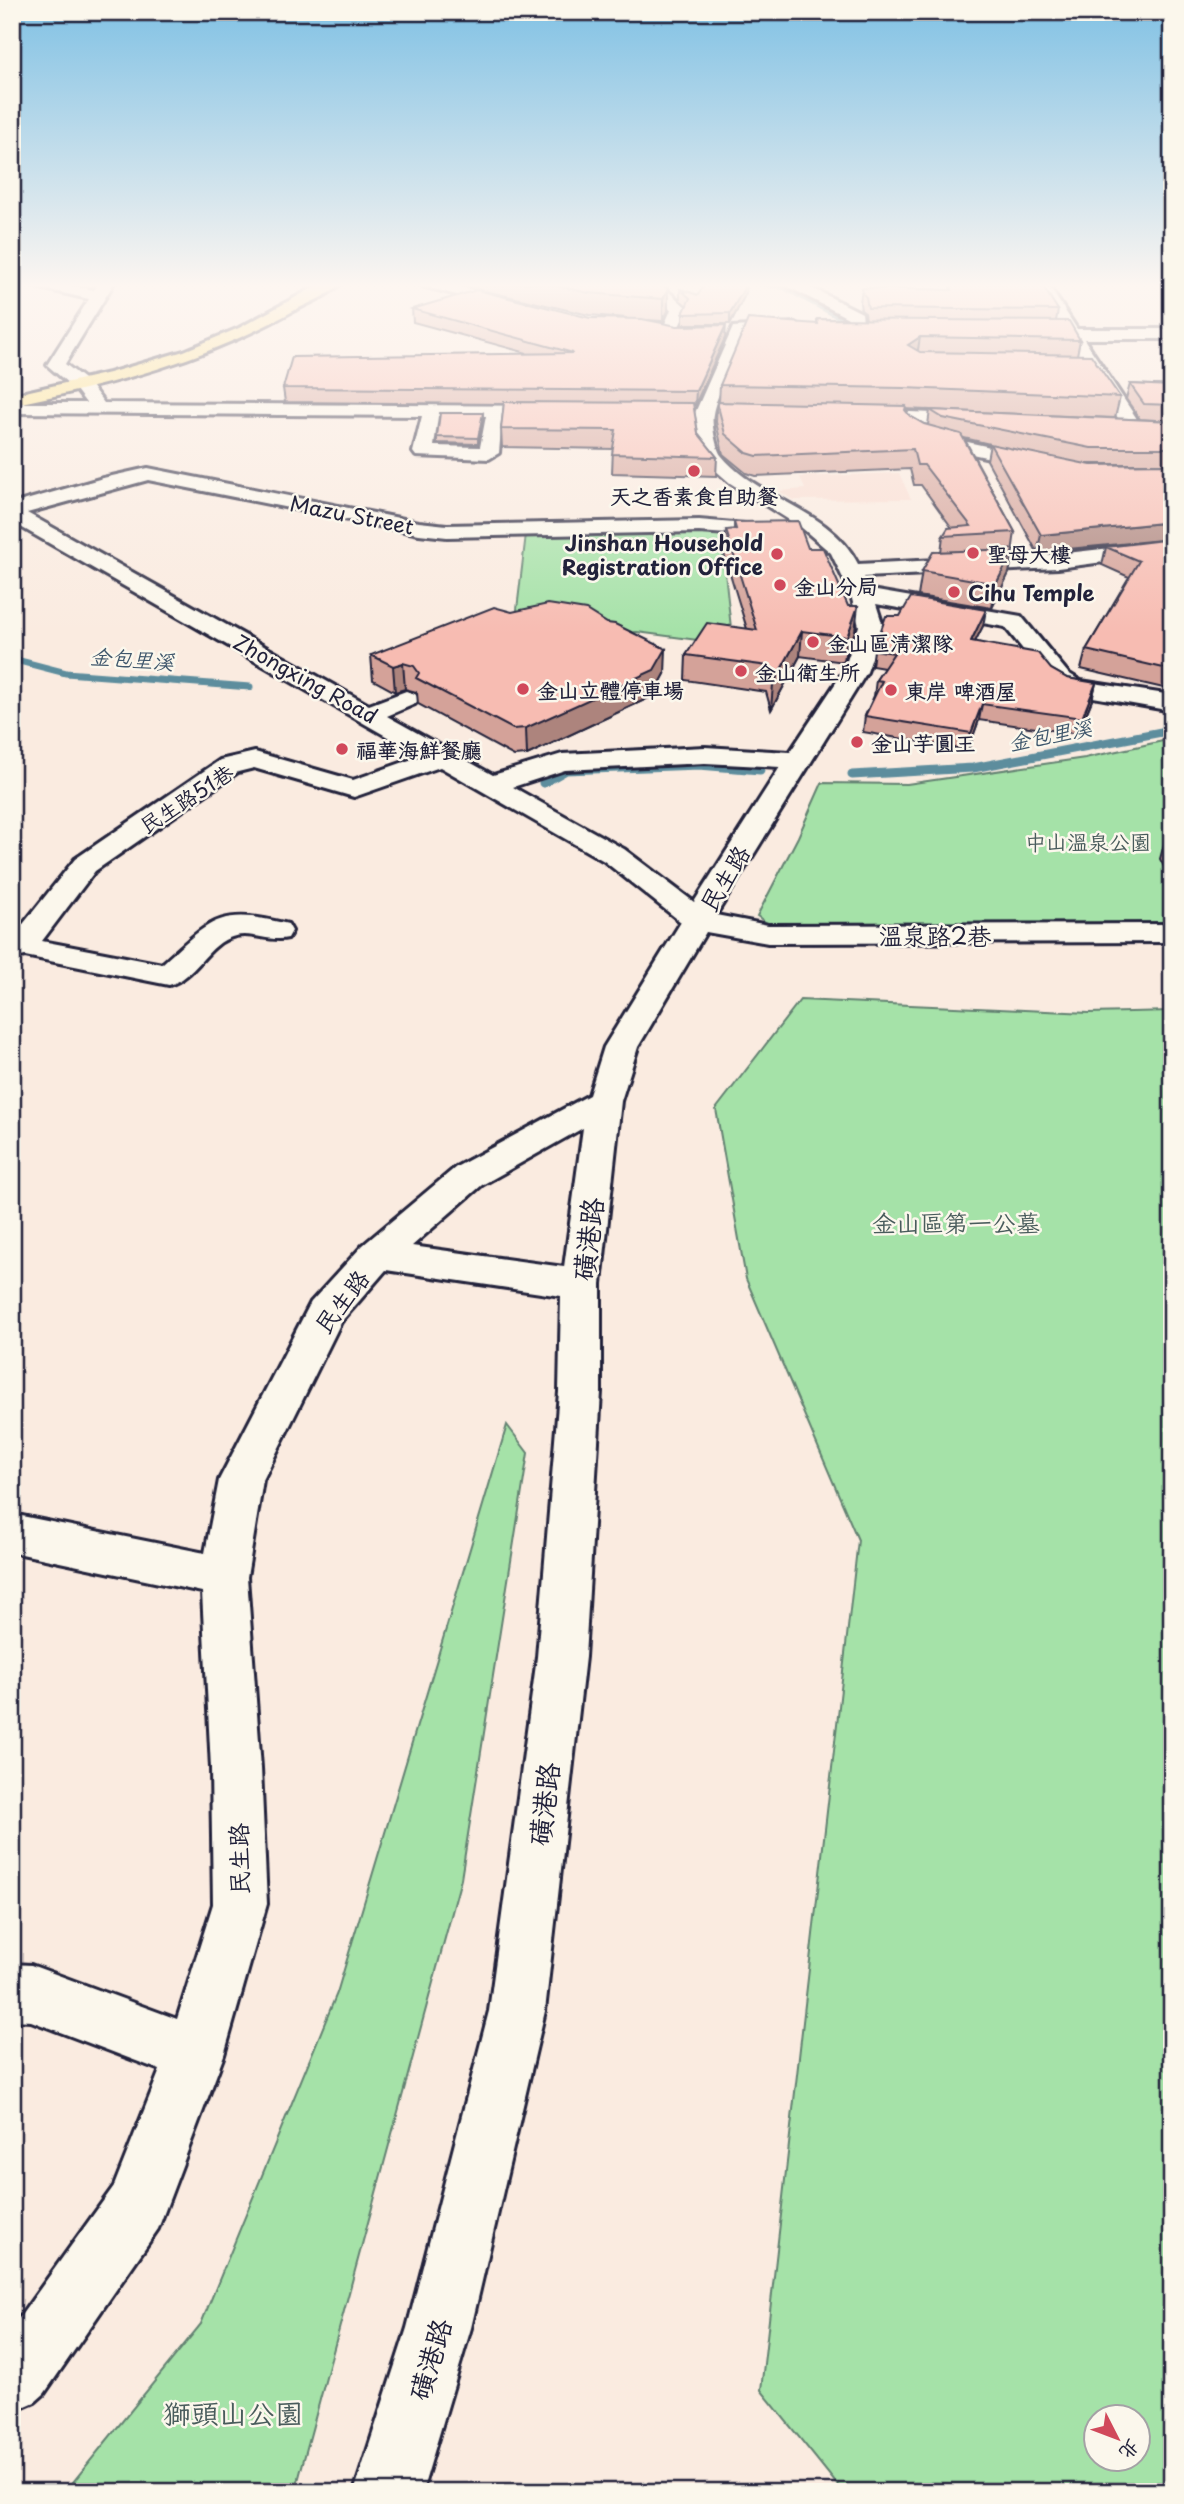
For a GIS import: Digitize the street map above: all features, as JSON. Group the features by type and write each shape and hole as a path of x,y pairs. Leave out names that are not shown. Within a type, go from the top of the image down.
{"street":[{"path":"92,400 98,407"},
{"name":"民生路","path":"12,2379 21,2371 136,2207 195,2055 240,1904 236,1768 224,1577 241,1480 325,1314 377,1255 470,1176 604,1101 621,1047 855,672 871,626 862,595 840,550 823,534 737,479 713,458 700,415 707,400"},
{"path":"1106,427 1140,428 1115,400"},
{"path":"12,408 573,415 494,418 12,418"},
{"path":"846,416 997,422"},
{"path":"901,417 909,426 934,440 973,457 1060,468"},
{"path":"430,418 423,452 489,453 494,418"},
{"name":"Mazu Street","path":"12,512 110,482 148,474 447,531 699,526 823,534"},
{"name":"Mazu Street","path":"699,526 753,520 770,510 772,502"},
{"name":"Zhongxing Road","path":"12,512 614,855 699,920"},
{"path":"1016,537 1029,562"},
{"path":"849,571 1029,562 1172,547"},
{"path":"862,595 1013,621 1059,678 1074,687 1172,703"},
{"path":"369,714 405,699"},
{"path":"491,785 562,762 705,755 797,761"},
{"name":"民生路51巷","path":"17,948 85,865 229,766 255,760 354,789 443,757"},
{"name":"溫泉路2巷","path":"699,920 768,934 1172,933"},
{"path":"17,948 169,975 215,932 239,924 277,931"},
{"name":"磺港路","path":"388,2492 439,2328 517,2011 561,1657 580,1392 581,1284 604,1101"},
{"path":"377,1255 581,1284"},
{"path":"12,1533 224,1577"},
{"path":"12,1992 31,1993 195,2055"}],"shaded area":[{"path":"899,473 911,499 793,500 779,491 805,489 800,477"}],"green space":[{"path":"723,530 733,546 723,554 731,628 720,643 637,632 607,633 516,618 526,534"},
{"name":"中山溫泉公園","path":"1172,739 1172,924 771,926 757,916 798,837 822,783 907,784 1085,758"},
{"name":"金山區第一公墓","path":"800,1000 1089,1013 1172,1011 1172,2492 843,2492 761,2390 858,1540 746,1279 716,1109"},
{"name":"獅頭山公園","path":"507,1425 528,1453 461,1879 295,2492 65,2492 201,2324 337,1993"}],"building":[{"path":"1141,400 1172,400 1172,405 1144,404"},
{"path":"504,402 693,403 698,433 717,457 612,454 616,430 501,429"},
{"path":"717,402 906,406 905,410 910,416 924,424 961,434 1015,532 943,536 948,528 971,526 924,465 917,465 913,449 757,456 747,453 725,434"},
{"path":"930,410 1172,421 1172,448 1091,448 943,418"},
{"path":"440,413 483,413 478,438 437,437"},
{"path":"990,444 1091,465 1172,464 1172,522 1041,535"},
{"path":"798,521 808,548 823,548 848,606 858,606 847,637 802,631 773,684 768,666 686,655 707,623 757,630 726,530 736,529 734,522"},
{"path":"1172,539 1172,670 1086,650 1139,561 1106,547"},
{"path":"1014,549 996,584 922,571 933,552"},
{"path":"911,597 986,610 971,641 1038,653 1051,669 1067,678 1096,683 1082,718 982,704 971,733 865,716 882,681 876,680 894,653 874,650 886,616 900,616"},
{"name":"金山立體停車場","path":"548,604 586,610 607,623 615,624 666,649 654,670 526,728 513,729 416,678 419,673 414,666 403,663 393,666 371,655 494,607 512,612"},
{"path":"1166,837 1172,837 1172,848"}],"waterway":[{"name":"金包里溪","path":"12,659 66,673 250,687"},
{"name":"金包里溪","path":"852,775 973,768 1172,730"},
{"name":"金包里溪","path":"543,783 566,770 699,765 760,770"}],"place":[{"name":"天之香素食自助餐","path":"694,471"},
{"name":"聖母大樓","path":"973,553"},
{"name":"Jinshan Household Registration Office","path":"777,554"},
{"name":"金山分局","path":"780,585"},
{"name":"Cihu Temple","path":"954,592"},
{"name":"金山區清潔隊","path":"813,642"},
{"name":"金山衛生所","path":"741,671"},
{"name":"金山立體停車場","path":"523,689"},
{"name":"東岸 啤酒屋","path":"891,690"},
{"name":"金山芋圓王","path":"857,742"},
{"name":"福華海鮮餐廳","path":"342,749"}]}
